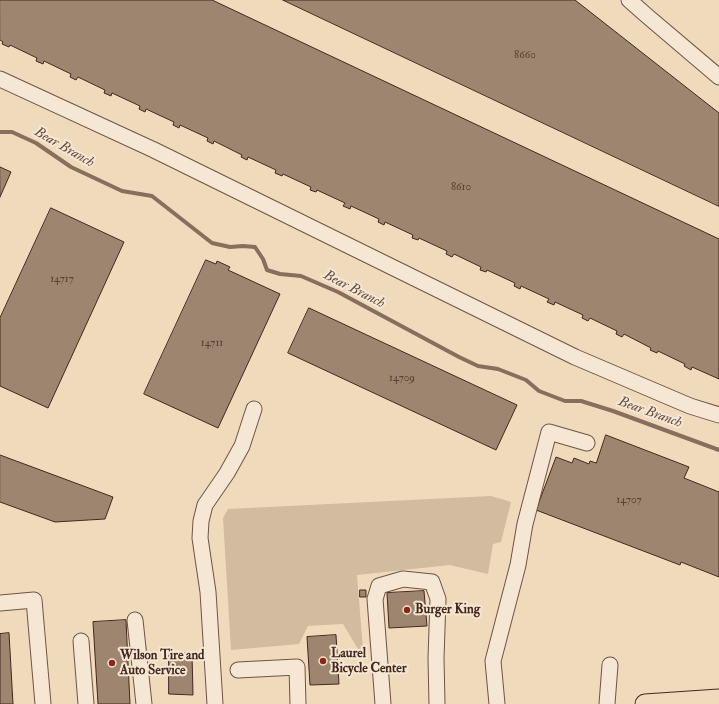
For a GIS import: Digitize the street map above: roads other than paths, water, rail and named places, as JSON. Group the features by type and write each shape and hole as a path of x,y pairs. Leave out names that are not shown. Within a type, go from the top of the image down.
{"main road":[{"path":"645,704 719,699"}],"street":[{"path":"629,0 719,77"},
{"path":"0,79 154,150 575,357 690,406 719,415"},
{"path":"215,704 208,592 200,538 201,521 205,505 227,473 242,446 254,409"},
{"path":"496,704 493,661 518,565 525,524 549,432 587,443"},
{"path":"383,704 375,599 379,586 403,579 432,582 438,599 436,658 437,704"},
{"path":"0,603 34,600 42,704"},
{"path":"135,620 144,704"},
{"path":"81,640 86,704"},
{"path":"607,704 610,665"},
{"path":"238,670 297,667 298,704"}],"waterway":[{"name":"Bear Branch","path":"0,132 12,132 36,143 71,167 122,191 152,196 212,243 230,247 255,247 263,259 267,270 280,274 301,276 338,292 478,366 498,369 526,380 539,391 565,401 581,401 613,411 719,450"}],"place":[{"name":"Burger King","path":"407,610"},
{"name":"Laurel Bicycle Center","path":"323,661"},
{"name":"Wilson Tire and Auto Service","path":"112,663"}]}
